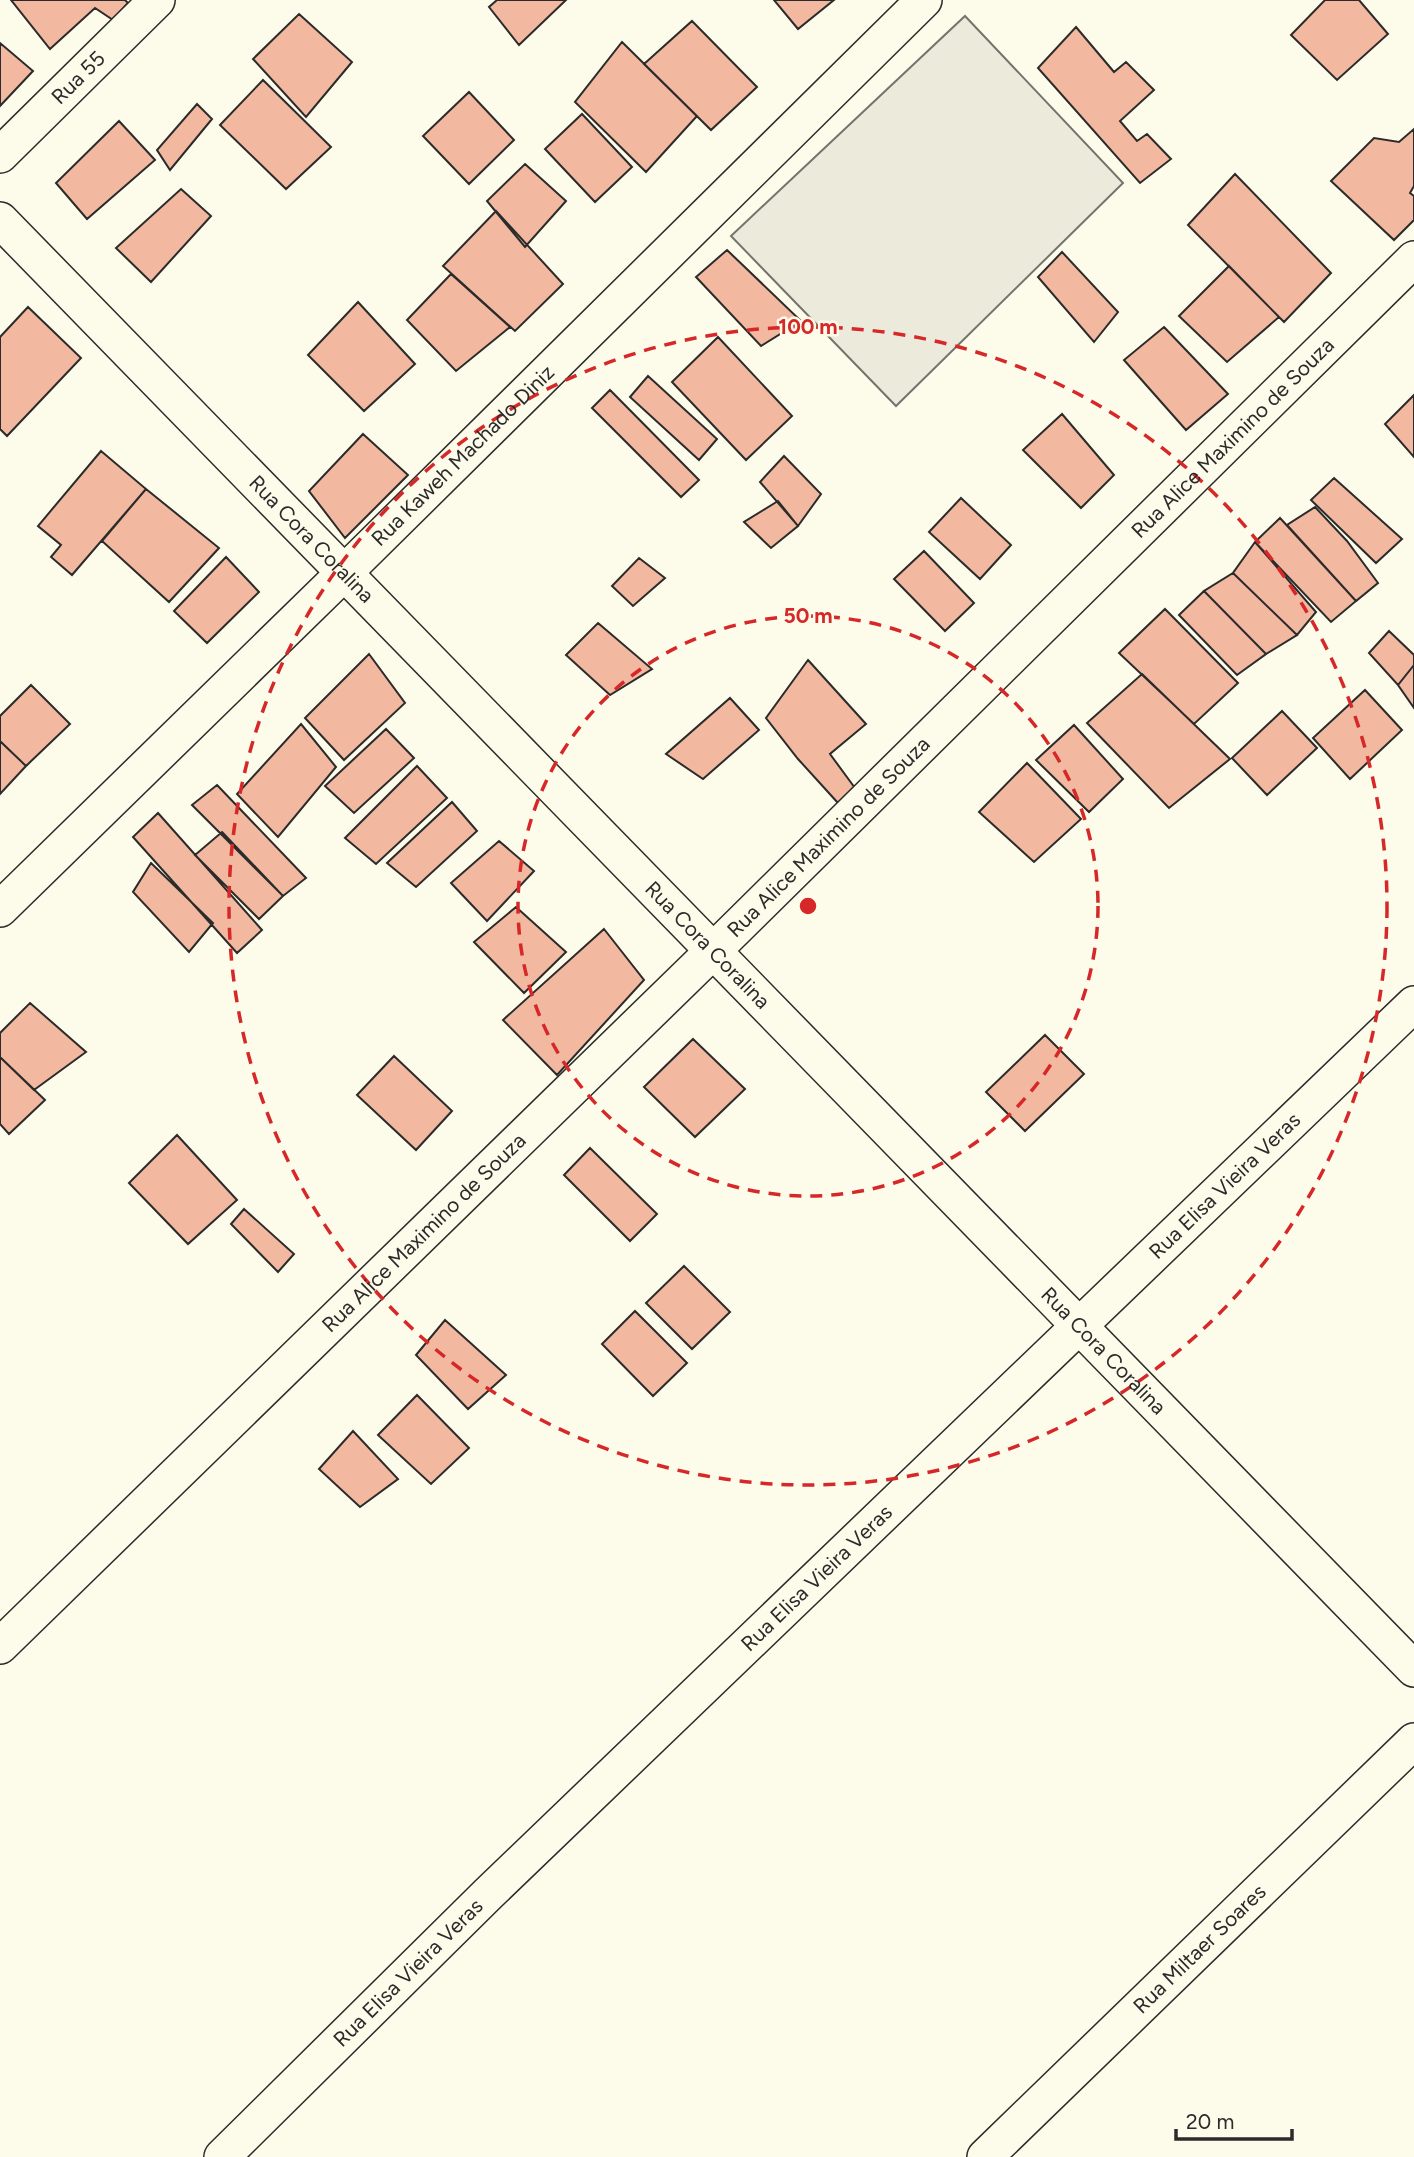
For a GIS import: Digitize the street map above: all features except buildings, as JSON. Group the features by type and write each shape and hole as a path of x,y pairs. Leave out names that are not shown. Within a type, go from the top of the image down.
{"street":[{"name":"Rua 55","path":"0,155 157,0"},
{"name":"Rua Kaweh Machado Diniz","path":"0,909 924,0"},
{"name":"Rua Cora Coralina","path":"0,220 1414,1670"},
{"name":"Rua Alice Maximino de Souza","path":"0,1646 713,951 1414,260"},
{"name":"Rua Elisa Vieira Veras","path":"222,2157 488,1894 1414,1004"},
{"name":"Rua Miltaer Soares","path":"985,2157 1414,1741"}],"shaded area":[{"path":"965,16 1123,183 896,406 731,236"}]}
